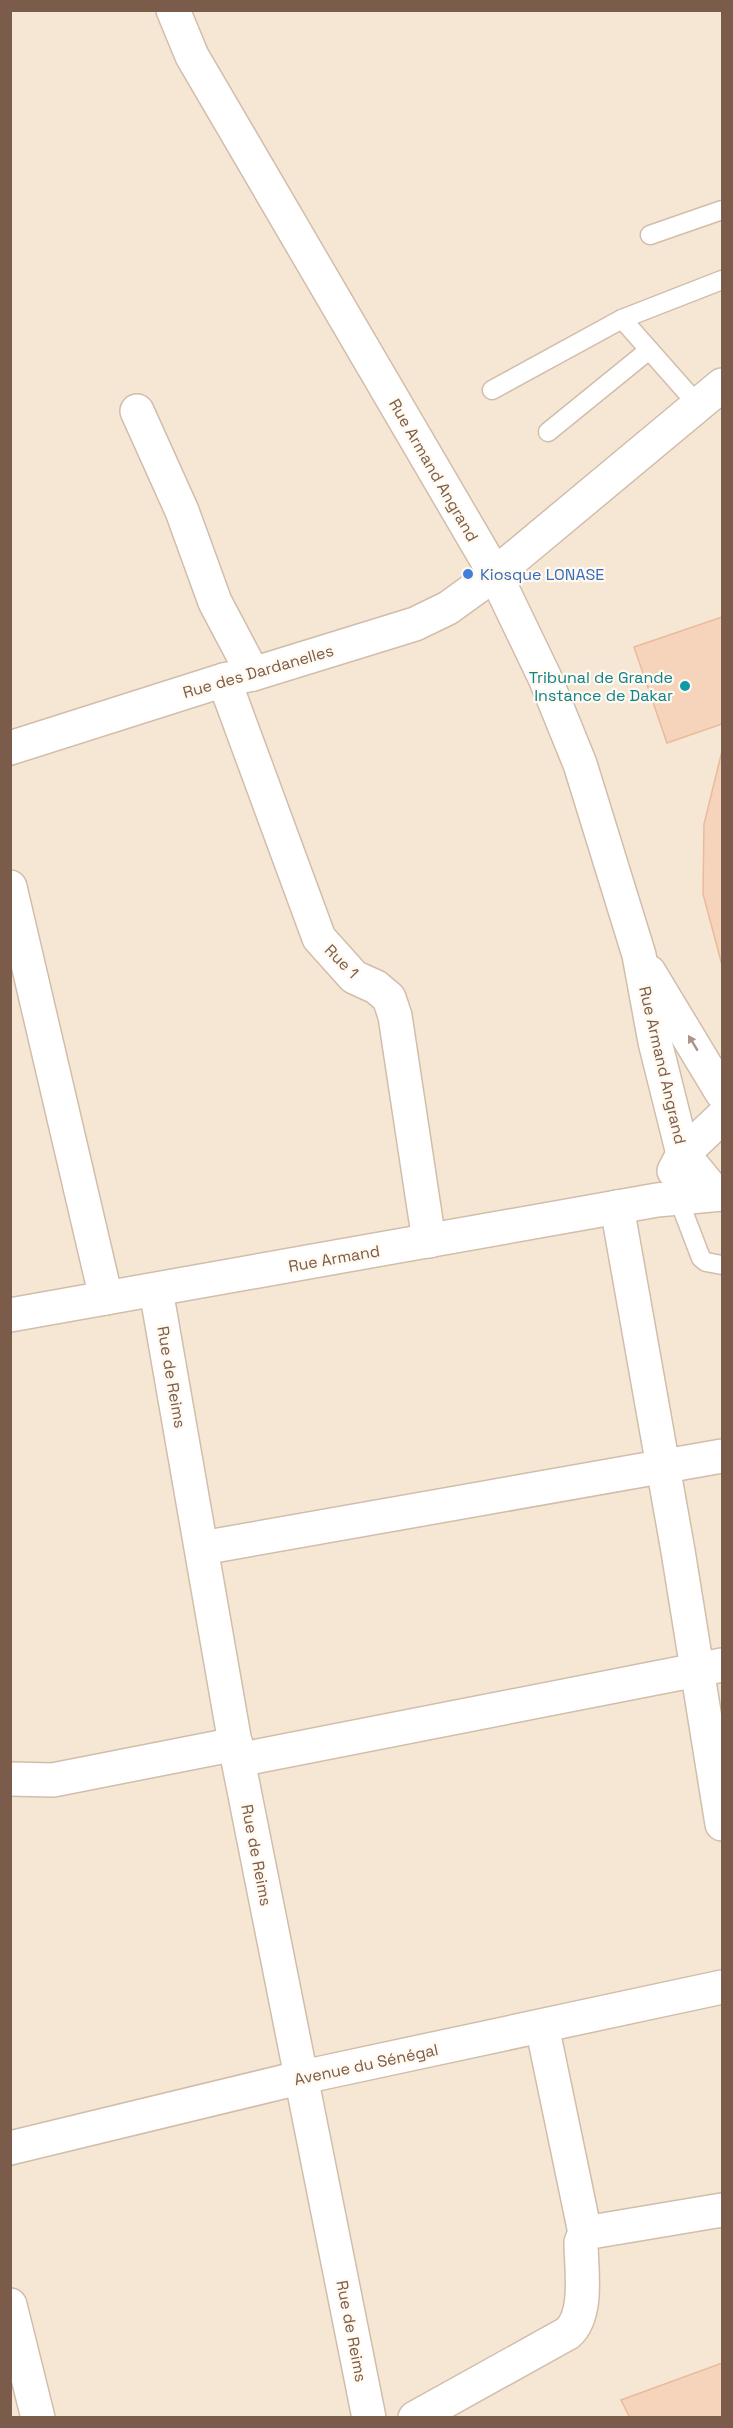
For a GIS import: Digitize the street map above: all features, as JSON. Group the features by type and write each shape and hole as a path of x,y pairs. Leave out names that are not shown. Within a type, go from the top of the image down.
{"street":[{"name":"Rue Armand Angrand","path":"173,10 192,56 495,574 545,678 580,764 639,955 655,1042 683,1154 720,1191"},
{"name":"Rue des Dardanelles","path":"10,748 415,624 448,608 495,574 710,395"},
{"name":"Rue 1","path":"137,411 182,512 215,602 320,938 354,977 376,987 389,998 395,1016 429,1240"},
{"path":"10,887 106,1298"},
{"name":"Rue Armand Angrand","path":"639,955 723,1093"},
{"path":"668,1199 683,1154 723,1117"},
{"name":"Rue Armand","path":"10,1315 616,1207 720,1191"},
{"path":"616,1207 678,1551 709,1668 723,1824"},
{"name":"Rue de Reims","path":"156,1290 237,1752 369,2418"},
{"path":"202,1548 723,1456"},
{"path":"10,1779 52,1780 237,1752 709,1668"},
{"name":"Avenue du Sénégal","path":"10,2148 303,2078 723,1987"},
{"path":"415,2418 462,2407 568,2333 574,2327 581,2310 581,2242 585,2234 542,2026"},
{"path":"585,2234 723,2210"},
{"path":"10,2305 38,2418"}],"lane":[{"path":"650,235 723,210"},
{"path":"492,390 622,319 723,280"},
{"path":"622,319 649,350 710,395"},
{"path":"548,432 649,350"},
{"path":"668,1199 701,1258 706,1262 723,1265"}],"shaded area":[{"path":"11,11 722,11 722,2417 11,2417"}],"building":[{"name":"Tribunal de Grande Instance de Dakar","path":"722,617 722,724 667,743 634,647"},
{"path":"722,751 722,965 703,894 704,824"},
{"path":"722,2363 722,2418 630,2418 621,2400"}],"place":[{"name":"Kiosque LONASE","path":"468,574"},
{"name":"Tribunal de Grande Instance de Dakar","path":"685,686"}]}
